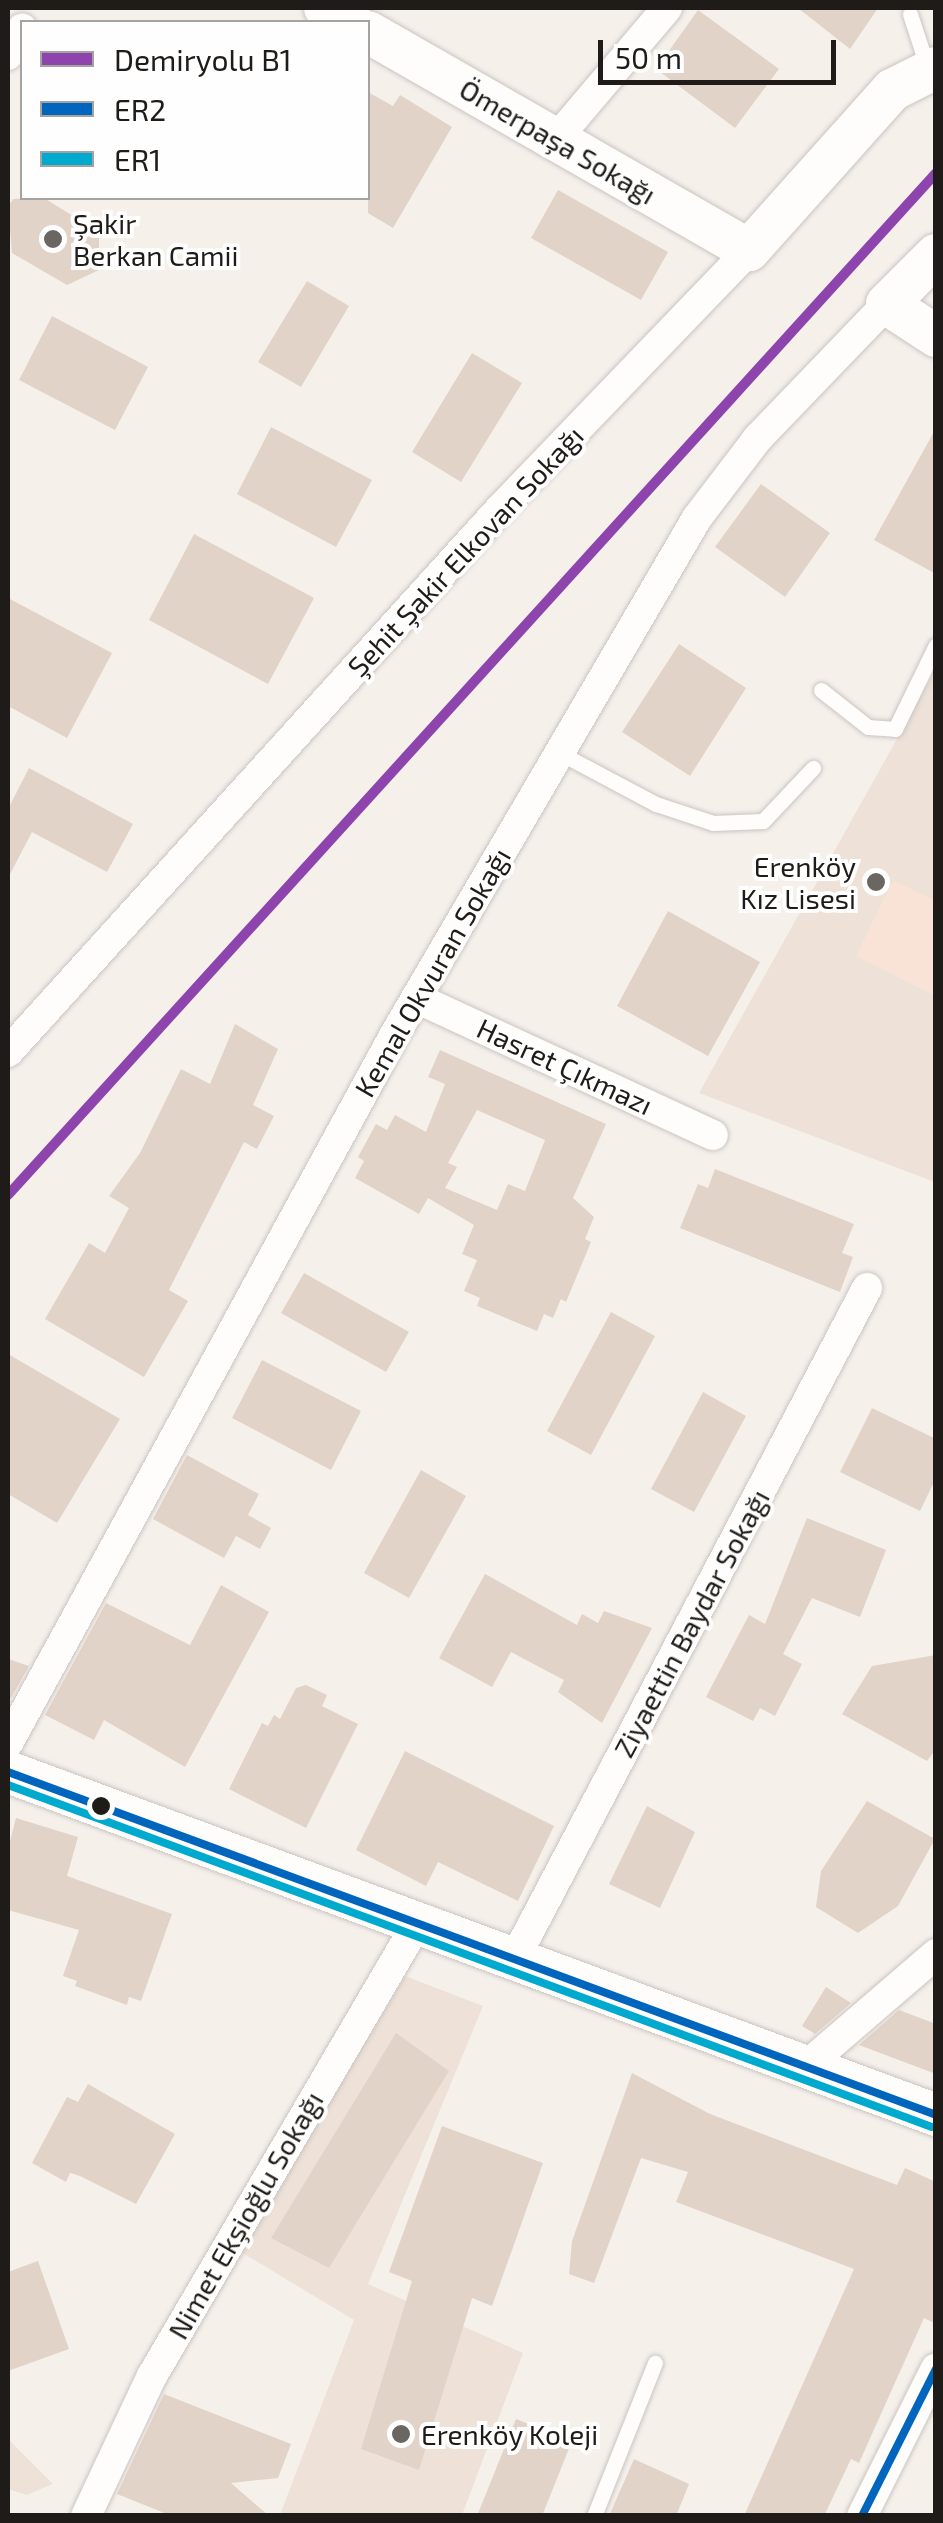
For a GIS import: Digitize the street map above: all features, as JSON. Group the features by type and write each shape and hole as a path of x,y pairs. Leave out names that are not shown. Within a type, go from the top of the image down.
{"main road":[{"path":"325,8 348,20"},
{"name":"Ömerpaşa Sokağı","path":"370,33 749,250"},
{"name":"Şehit Şakir Elkovan Sokağı","path":"749,250 892,90 932,68"},
{"name":"Kemal Okvuran Sokağı","path":"887,304 936,256"},
{"path":"887,304 935,335"},
{"path":"8,1772 936,2116"}],"street":[{"path":"556,139 667,8"},
{"path":"8,55 20,33"},
{"name":"Şehit Şakir Elkovan Sokağı","path":"8,1052 491,520 749,250"},
{"name":"Kemal Okvuran Sokağı","path":"8,1743 416,998 558,752 722,482 887,304"},
{"name":"Hasret Çıkmazı","path":"416,998 713,1135"},
{"name":"Ziyaettin Baydar Sokağı","path":"515,1958 867,1288"},
{"name":"Nimet Ekşioğlu Sokağı","path":"86,2516 152,2376 418,1922"},
{"path":"806,2065 936,1954"},
{"path":"862,2516 936,2368"}],"lane":[{"path":"910,14 932,68"},
{"path":"821,690 868,727 895,729 936,645"},
{"path":"558,752 672,812 713,823 763,821 814,768"},
{"path":"594,2516 655,2363"}],"shaded area":[{"name":"Erenköy Kız Lisesi","path":"935,671 935,1182 699,1093"},
{"path":"893,880 935,901 935,996 856,956"},
{"path":"405,1976 483,2006 368,2284 523,2353 462,2515 280,2515 354,2320 241,2252"},
{"path":"8,2439 53,2484 27,2495 8,2489"}],"building":[{"path":"798,8 878,8 850,49"},
{"path":"698,10 779,69 735,128 656,69"},
{"path":"370,93 393,106 400,95 452,127 393,228 368,213"},
{"path":"558,190 668,252 641,300 531,238"},
{"name":"Şakir Berkan Camii","path":"13,199 47,200 99,232 99,270 67,285 12,253 8,207"},
{"path":"307,281 349,306 301,387 258,362"},
{"path":"52,316 148,367 115,430 19,380"},
{"path":"472,353 522,383 461,482 412,452"},
{"path":"271,427 372,480 336,547 237,494"},
{"path":"936,428 936,574 874,540"},
{"path":"761,484 830,533 785,597 715,547"},
{"path":"194,534 314,598 268,684 149,620"},
{"path":"8,598 112,653 67,738 8,706"},
{"path":"679,644 746,688 690,776 622,732"},
{"path":"29,768 133,824 107,872 32,832 8,878 8,809"},
{"path":"668,911 760,962 708,1056 617,1006"},
{"path":"235,1024 278,1049 253,1105 274,1116 257,1149 244,1142 169,1290 188,1301 144,1377 45,1319 89,1243 105,1253 129,1208 109,1196 140,1153 181,1069 210,1084"},
{"path":"440,1050 606,1124 573,1198 594,1217 585,1239 591,1242 566,1302 561,1299 553,1318 544,1314 537,1331 477,1306 480,1298 464,1291 477,1260 462,1254 474,1225 428,1198 419,1214 355,1178 364,1161 358,1157 376,1124 387,1130 395,1115 426,1132 445,1084 428,1077","holes":["477,1110 545,1140 525,1191 508,1184 497,1210 445,1188 457,1167 448,1163"]},
{"path":"715,1169 854,1224 842,1253 853,1257 840,1292 680,1228 698,1184 708,1188"},
{"path":"304,1273 409,1332 386,1372 281,1313"},
{"path":"611,1312 655,1336 591,1455 547,1431"},
{"path":"8,1354 120,1419 57,1523 8,1494"},
{"path":"262,1360 361,1411 331,1470 232,1418"},
{"path":"703,1392 746,1416 694,1512 651,1489"},
{"path":"872,1408 936,1439 936,1478 920,1511 840,1472"},
{"path":"187,1455 259,1494 248,1515 271,1528 260,1549 236,1536 224,1558 153,1519"},
{"path":"421,1470 466,1496 409,1598 364,1573"},
{"path":"807,1518 886,1550 860,1617 812,1598 783,1654 802,1664 775,1716 760,1708 753,1721 706,1697 749,1615 765,1624"},
{"path":"485,1574 577,1625 582,1614 598,1623 604,1611 652,1628 602,1723 558,1692 564,1680 511,1652 492,1687 439,1658"},
{"path":"221,1585 269,1612 185,1767 104,1720 94,1740 45,1715 106,1603 190,1645"},
{"path":"936,1655 936,1749 927,1761 842,1714 872,1666"},
{"path":"8,1659 29,1666 11,1698 8,1696"},
{"path":"306,1685 327,1695 322,1706 358,1724 306,1828 229,1789 262,1723 268,1726 274,1715 280,1719 296,1688"},
{"path":"405,1751 554,1826 518,1901 438,1862 426,1886 356,1850"},
{"path":"867,1801 935,1839 898,1906 858,1933 816,1907 821,1871"},
{"path":"647,1806 695,1832 660,1908 609,1884"},
{"path":"16,1818 78,1837 67,1876 172,1914 141,2001 129,1997 127,2005 75,1986 77,1981 63,1976 79,1930 8,1910 8,1849"},
{"path":"826,1987 851,2003 815,2034 802,2026"},
{"path":"899,2010 936,2024 936,2074 859,2045"},
{"path":"396,2033 449,2071 329,2268 271,2238"},
{"path":"632,2073 710,2114 897,2185 905,2168 936,2182 936,2324 924,2318 859,2463 851,2459 824,2516 744,2516 854,2269 676,2202 688,2172 641,2158 594,2283 569,2274 572,2241"},
{"path":"88,2084 175,2134 136,2204 80,2176 70,2173 66,2182 32,2163 67,2097 78,2102"},
{"path":"442,2126 543,2163 492,2306 472,2298 419,2470 361,2449 412,2281 389,2272"},
{"path":"38,2261 69,2349 8,2371 8,2272"},
{"path":"164,2394 291,2444 278,2478 231,2483 269,2516 172,2516 117,2494"},
{"path":"516,2419 572,2441 542,2516 477,2516"},
{"path":"634,2459 689,2484 676,2516 609,2516"}],"rail line":[{"name":"B1","path":"8,1195 936,173"}],"transit line":[{"name":"ER2","path":"8,1772 936,2115"},
{"name":"ER1","path":"8,1785 932,2127"},
{"name":"ER2","path":"862,2516 936,2369"}],"place":[{"name":"Şakir Berkan Camii","path":"53,239"},
{"name":"Erenköy Kız Lisesi","path":"876,882"},
{"name":"Erenköy Koleji","path":"401,2434"}]}
